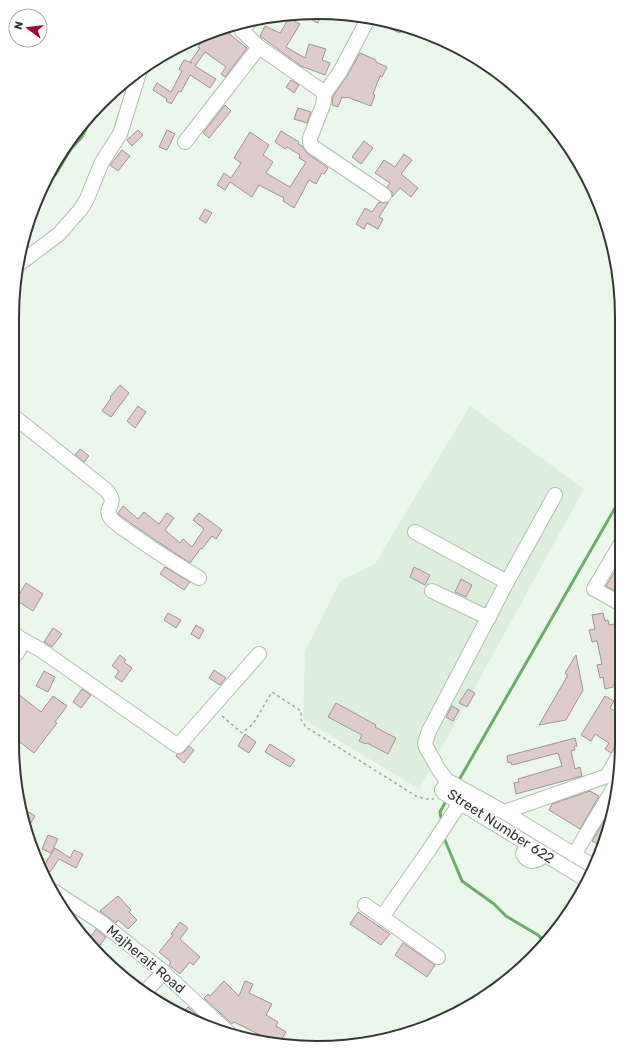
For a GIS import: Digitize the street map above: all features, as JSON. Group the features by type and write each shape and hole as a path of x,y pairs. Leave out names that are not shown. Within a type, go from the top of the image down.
{"street":[{"path":"366,24 340,72 325,93 324,100 310,138 310,143 313,147 384,195"},
{"path":"239,29 259,47 325,93"},
{"path":"185,142 259,47"},
{"path":"25,260 59,234 86,201 102,162 120,134 137,80"},
{"path":"19,421 106,490 112,499 108,510 110,517 156,552 199,578"},
{"path":"446,787 439,770 426,747 425,743 429,731 507,582 555,495"},
{"path":"415,532 507,582"},
{"path":"615,553 594,589 615,601"},
{"path":"432,591 488,618"},
{"path":"19,636 178,746 259,654"},
{"path":"504,812 607,776 614,764"},
{"name":"Street Number 622","path":"446,787 460,803 582,878"},
{"name":"Street Number 622","path":"446,787 504,812 589,863"},
{"path":"574,855 610,794"},
{"path":"382,917 460,803"},
{"path":"529,846 540,834"},
{"name":"Majherait Road","path":"62,896 102,923 164,972 220,1025"},
{"path":"365,905 438,958"},
{"path":"148,989 164,972"}],"path":[{"path":"212,708 242,733 253,724 272,692 301,710 301,720 306,727 410,792 426,799 434,799 446,787"}],"shaded area":[{"path":"90,125 83,138 72,150 54,178 69,151"},
{"path":"470,406 584,489 419,789 303,719 305,651 340,581 375,564"}],"building":[{"path":"311,19 319,19 318,23"},
{"path":"293,20 300,24 286,47 305,58 309,44 326,49 322,60 330,63 325,75 301,66 260,36 265,26 280,33 287,21"},
{"path":"387,28 401,31 400,33"},
{"path":"228,33 247,48 225,77 221,74 226,67 205,52 195,66 216,79 210,88 190,75 181,92 179,91 171,104 166,101 167,99 153,90 157,83 171,92 182,71 179,69 184,60 192,63 190,62 200,48 198,47 200,43"},
{"path":"360,53 387,67 382,77 380,76 373,94 375,95 371,106 347,97 342,97 338,107 332,105 333,96 347,76"},
{"path":"291,80 299,85 294,93 286,87"},
{"path":"225,105 231,111 209,138 203,133"},
{"path":"298,108 311,112 307,123 294,119"},
{"path":"138,130 143,135 132,146 127,140"},
{"path":"167,130 175,134 167,150 159,147"},
{"path":"281,131 299,142 298,144 302,146 308,154 328,168 324,174 322,173 316,184 309,180 294,208 283,201 284,198 259,185 252,197 230,182 225,190 217,185 224,173 231,178 241,163 234,158 250,132 269,145 263,155 273,162 266,173 290,187 306,162 299,158 300,155 287,147 285,149 275,142"},
{"path":"364,141 373,148 361,164 352,157"},
{"path":"122,150 130,156 118,171 110,165"},
{"path":"404,154 412,160 401,174 418,188 411,197 400,188 392,197 392,192 387,187 390,183 375,173 384,160 395,167"},
{"path":"389,201 379,217 383,219 378,229 367,223 364,229 356,224 365,208 372,212 379,202 384,203"},
{"path":"205,209 212,213 206,223 199,219"},
{"path":"120,385 129,393 111,417 102,411 111,398 110,397"},
{"path":"138,406 146,412 135,428 127,421"},
{"path":"80,449 89,456 84,462 75,455"},
{"path":"123,506 138,519 144,512 159,524 167,513 174,518 165,530 180,543 183,539 192,547 204,529 193,520 199,513 222,530 216,539 212,536 190,563 118,514"},
{"path":"165,567 190,582 184,590 160,574"},
{"path":"414,567 430,575 425,585 410,577"},
{"path":"615,571 615,591 606,586"},
{"path":"461,579 472,585 466,597 455,592"},
{"path":"26,583 43,594 33,611 19,602 19,595"},
{"path":"168,613 181,620 176,628 164,620"},
{"path":"603,613 605,621 608,620 609,625 615,624 615,684 613,685 613,687 605,689 603,677 600,678 597,665 602,664 597,641 592,642 589,630 595,629 592,615"},
{"path":"196,625 204,630 199,639 191,634"},
{"path":"53,628 62,634 52,647 44,642"},
{"path":"120,655 126,660 124,662 132,668 122,682 115,677 119,671 112,666"},
{"path":"576,655 583,690 566,720 539,725 568,675 565,673"},
{"path":"214,670 226,678 220,685 209,678"},
{"path":"44,671 55,677 48,692 36,686"},
{"path":"82,689 91,695 81,708 73,702"},
{"path":"468,689 475,693 467,707 459,703"},
{"path":"19,695 41,712 53,696 67,706 55,722 57,723 34,753 19,741"},
{"path":"605,696 614,701 610,708 615,711 615,747 611,753 605,749 609,743 595,734 591,741 581,735"},
{"path":"336,703 396,738 388,754 367,743 366,744 359,741 362,735 328,717"},
{"path":"452,706 459,710 453,721 446,717"},
{"path":"245,734 256,742 249,753 238,746"},
{"path":"575,738 577,746 574,746 575,750 571,751 575,769 580,767 582,776 516,794 514,783 519,782 518,779 562,766 558,753 512,765 511,762 508,763 507,756"},
{"path":"270,744 295,760 290,767 265,752"},
{"path":"189,746 194,750 184,763 176,756 177,754 184,752"},
{"path":"590,791 599,796 580,829 549,810 552,804"},
{"path":"29,812 35,816 30,824 29,820 28,814"},
{"path":"605,819 597,844 592,841"},
{"path":"48,835 58,839 51,853 42,849"},
{"path":"55,848 70,858 74,850 83,854 76,868 59,859 50,872 45,864"},
{"path":"118,896 131,910 129,912 137,920 128,929 118,920 116,923 100,911"},
{"path":"358,912 390,934 381,945 350,924"},
{"path":"180,922 188,928 180,939 200,957 193,965 190,962 180,974 169,965 171,962 159,952 173,935 171,934"},
{"path":"96,929 106,937 99,946 91,936"},
{"path":"403,943 435,965 427,977 395,955"},
{"path":"224,981 239,996 245,981 253,984 249,993 272,1004 266,1015 278,1022 276,1026 286,1032 282,1038 278,1038 260,1035 234,1022 232,1024 204,998 208,994 210,996"},
{"path":"188,1007 198,1016 185,1010"}],"waterway":[{"path":"459,780 615,508"},
{"path":"441,818 440,812 446,801"},
{"path":"444,838 462,881 494,904 506,916 541,938"}]}
